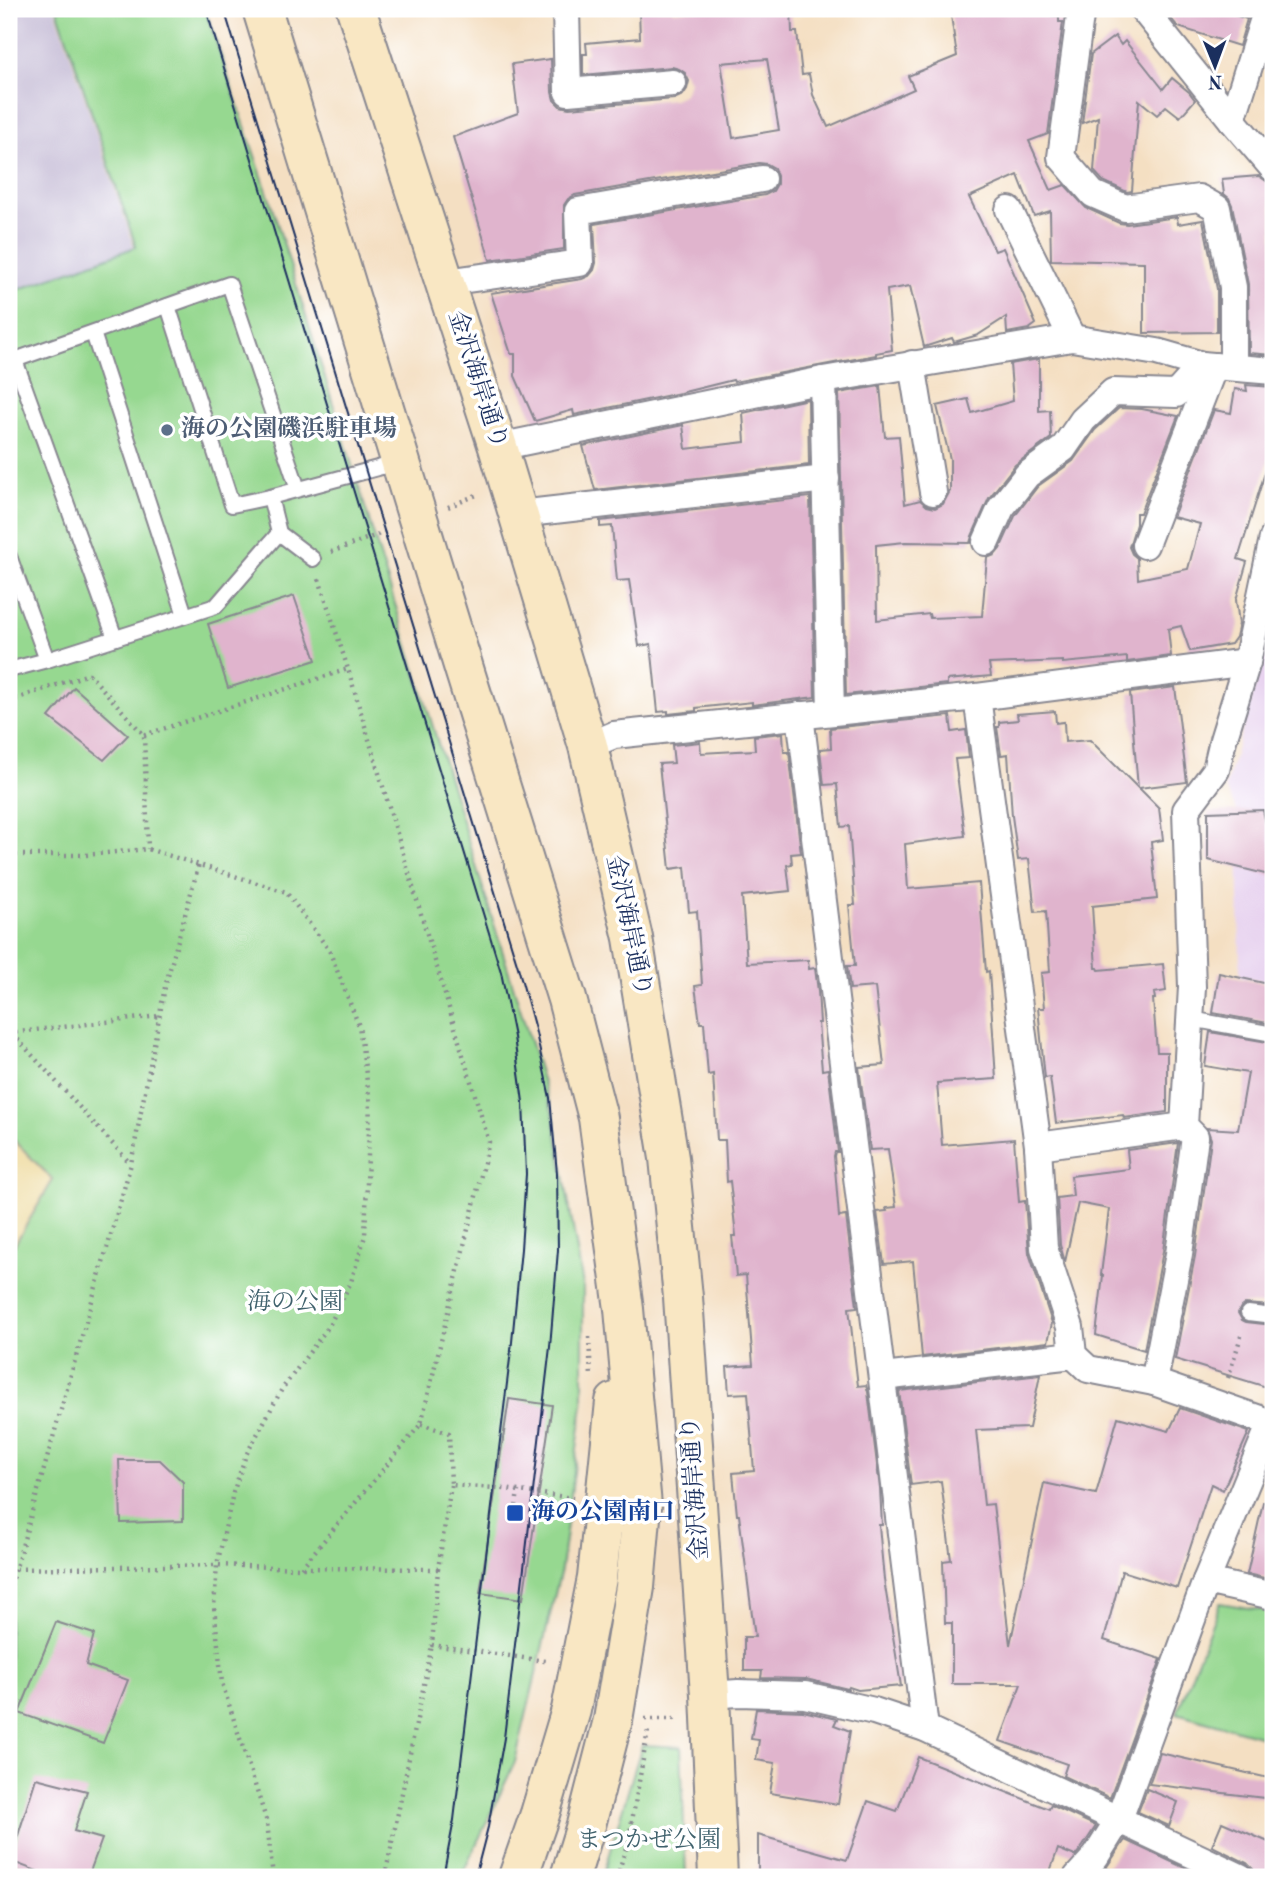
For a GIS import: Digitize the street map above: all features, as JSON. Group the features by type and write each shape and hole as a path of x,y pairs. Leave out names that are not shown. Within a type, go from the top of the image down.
{"street":[{"path":"262,9 567,999 598,1118 624,1309 642,1506 635,1587 613,1720 570,1877"},
{"name":"金沢海岸通り","path":"356,9 519,514 588,746 633,938 669,1158 683,1297 710,1695 718,1877"},
{"path":"566,9 568,92 673,83"},
{"path":"1081,9 1061,157 1093,194 1125,208 1199,198 1217,208 1233,287 1216,366 1145,545"},
{"path":"1143,9 1273,168"},
{"path":"1232,120 1267,9"},
{"path":"446,282 580,262 578,211 762,179"},
{"path":"1009,210 1072,338"},
{"path":"498,447 823,380 1072,338 1157,352 1216,366 1273,371"},
{"path":"912,364 933,492"},
{"path":"986,542 1001,508 1027,475 1063,449 1083,420 1113,392 1176,394 1216,366"},
{"path":"823,380 831,712"},
{"path":"519,514 825,479"},
{"path":"1154,1382 1179,1254 1195,1137 1184,1125 1192,987 1186,810 1216,770 1247,662 1273,538"},
{"path":"588,746 614,735 977,697 1247,662"},
{"path":"977,697 1038,1146 1044,1248 1070,1327 1073,1354 1088,1369 1154,1382 1272,1422 1206,1581 1119,1819 1096,1856 1077,1877"},
{"path":"800,715 925,1728"},
{"path":"1038,1146 1184,1125"},
{"path":"518,1877 571,1710 597,1578 624,1309"},
{"path":"883,1377 1073,1354"},
{"path":"1206,1581 1273,1595"},
{"path":"710,1695 805,1695 874,1711 925,1728 1240,1877"}],"lane":[{"path":"115,638 12,361 229,284 298,489"},
{"path":"168,306 233,505 401,461"},
{"path":"93,333 185,615"},
{"path":"270,497 279,533 313,559"},
{"path":"9,670 216,606 279,533"},
{"path":"9,556 47,660"},
{"path":"1191,1019 1273,1034"},
{"path":"1248,1313 1273,1316"}],"path":[{"path":"301,1568 421,1424 489,1142 313,559"},
{"path":"145,735 348,669"},
{"path":"9,701 89,674 145,735 148,849"},
{"path":"9,855 85,855 148,849 286,892 328,950 359,1026 370,1102 365,1236 351,1282 329,1326 282,1389 246,1455 233,1493 217,1565 214,1607 222,1684 267,1822 273,1877"},
{"path":"9,1592 131,1164 165,987 199,864"},
{"path":"11,1033 159,1016"},
{"path":"11,1033 131,1164"},
{"path":"1219,1405 1248,1313"},
{"path":"589,1328 591,1381"},
{"path":"385,1877 432,1645 438,1569 452,1485 449,1433 421,1424"},
{"path":"452,1485 581,1499"},
{"path":"516,1506 518,1491"},
{"path":"16,1569 217,1565 438,1569"},
{"path":"432,1645 556,1663"},
{"path":"617,1877 629,1838 651,1719"}],"shaded area":[{"path":"9,9 55,9 139,262 9,305"},
{"path":"1273,606 1273,983 1240,976 1238,813 1225,788 1263,659"}],"green space":[{"name":"海の公園","path":"57,9 205,9 270,200 554,1118 583,1285 583,1404 561,1569 515,1762 461,1877 9,1877 9,293 136,247"},
{"path":"1220,1603 1273,1612 1273,1740 1177,1713"},
{"name":"まつかぜ公園","path":"642,1745 681,1747 686,1877 602,1877"}],"sand":[{"path":"9,1135 53,1180 9,1254"}],"building":[{"path":"639,9 791,9 792,32 797,32 802,75 809,74 813,95 828,127 914,89 908,76 957,56 950,9 983,9 1059,16 1059,22 1063,22 1048,134 1029,141 1051,190 1065,185 1086,208 1119,223 1177,217 1178,224 1203,220 1217,289 1217,332 1144,333 1144,262 1051,260 1050,211 1034,216 1018,175 969,197 995,251 1003,248 1036,324 1029,329 1007,333 1006,317 978,335 954,342 952,338 924,347 910,286 887,290 892,350 734,382 733,380 574,415 573,410 535,421 515,376 515,354 511,354 491,293 589,276 596,263 594,224 765,195 773,191 777,184 774,168 759,163 575,195 564,205 564,249 490,260 453,137 518,113 512,64 551,59 554,100 560,106 569,108 674,99 683,95 689,81 685,73 672,67 583,75 586,43 640,38","holes":["767,59 779,130 733,138 721,63"]},
{"path":"1163,9 1215,9 1247,19 1239,46 1178,27"},
{"path":"1115,36 1121,45 1125,41 1163,89 1172,78 1195,100 1180,117 1166,106 1157,115 1139,100 1132,191 1127,192 1103,181 1094,171 1098,117 1082,123 1091,54"},
{"path":"1259,176 1269,183 1273,228 1273,355 1249,353 1248,284 1232,205 1224,194 1222,179"},
{"path":"1039,359 1039,411 1050,410 1051,438 1015,465 989,498 970,543 905,542 876,545 877,620 929,614 930,618 982,616 987,558 1000,549 1015,516 1038,486 1073,461 1095,430 1119,408 1178,416 1140,513 1136,513 1136,524 1129,547 1137,558 1138,579 1188,569 1200,524 1173,517 1214,410 1231,413 1235,389 1247,391 1246,385 1273,387 1273,447 1238,559 1247,562 1236,600 1239,624 1236,637 1231,644 1190,651 1181,626 1168,629 1171,656 1127,662 1127,657 1063,663 989,664 991,676 947,680 947,684 846,695 839,393 880,386 885,437 899,436 905,504 920,500 935,508 943,504 950,491 950,459 937,406 968,399 972,413 1013,401 1010,364"},
{"path":"808,399 809,465 595,490 583,446 683,425 686,449 745,442 743,413"},
{"path":"810,497 815,697 752,705 752,702 696,708 696,711 668,714 668,711 658,712 651,644 639,646 629,580 617,581 612,526 600,527 600,521"},
{"path":"294,596 316,660 228,688 208,624"},
{"path":"74,687 128,735 104,760 49,717"},
{"path":"1175,687 1187,782 1139,788 1159,808 1163,840 1151,842 1157,899 1092,906 1096,968 1099,970 1163,964 1166,991 1154,993 1153,999 1157,1052 1167,1052 1167,1112 1056,1123 1050,1077 1045,1078 1038,1008 1044,1008 1041,973 1050,972 1046,911 1035,912 1029,859 1018,860 1008,754 1001,755 997,727 999,722 1018,720 1017,714 1055,711 1056,723 1064,722 1065,742 1090,740 1138,788 1130,693"},
{"path":"950,716 952,732 966,730 969,758 955,759 965,836 905,844 908,889 979,883 986,972 989,971 996,1079 937,1083 942,1145 1014,1139 1019,1202 1025,1201 1029,1253 1052,1323 1048,1342 922,1357 913,1261 884,1264 877,1212 896,1207 888,1149 870,1150 859,1067 884,1065 875,987 850,989 847,966 855,966 849,905 855,905 849,826 841,827 837,784 824,785 820,749 831,748 830,728"},
{"path":"783,733 784,752 789,752 801,853 791,854 792,864 787,865 790,891 742,896 747,963 808,960 809,969 815,968 822,1070 828,1069 838,1152 835,1152 834,1156 839,1217 846,1216 857,1307 849,1308 858,1386 866,1385 868,1392 880,1489 882,1525 879,1525 884,1580 901,1686 858,1690 806,1679 761,1678 762,1671 744,1671 744,1637 755,1637 733,1473 754,1471 748,1393 729,1394 727,1367 753,1365 746,1275 736,1276 732,1236 736,1236 730,1181 727,1182 725,1140 717,1140 713,1074 708,1075 704,1023 700,1023 695,986 702,985 697,911 689,912 685,867 670,869 659,764 674,763 672,745 700,742 701,753 755,750 754,736"},
{"path":"1263,810 1273,855 1273,876 1208,860 1208,812"},
{"path":"1219,973 1273,985 1273,1024 1213,1013"},
{"path":"1210,1032 1273,1043 1273,1306 1245,1304 1238,1313 1246,1322 1273,1325 1273,1389 1175,1359 1195,1256 1211,1139 1207,1128 1238,1130 1248,1073 1205,1066"},
{"path":"1178,1143 1163,1251 1144,1350 1096,1335 1109,1209 1078,1203 1065,1262 1060,1245 1057,1198 1073,1196 1071,1176 1129,1169 1127,1150"},
{"path":"1040,1375 1029,1428 976,1430 984,1505 993,1504 1010,1645 1044,1483 1096,1494 1118,1417 1169,1431 1180,1408 1249,1432 1223,1490 1211,1484 1177,1588 1122,1571 1104,1640 1161,1659 1110,1798 1063,1776 1067,1764 1000,1741 1021,1684 952,1684 952,1623 945,1623 943,1561 951,1560 941,1481 911,1485 899,1391"},
{"path":"509,1399 552,1405 523,1599 480,1593"},
{"path":"119,1460 160,1460 183,1482 183,1521 121,1523"},
{"path":"1263,1502 1273,1503 1273,1580 1247,1574"},
{"path":"56,1622 94,1634 86,1665 128,1680 103,1743 19,1713"},
{"path":"756,1709 803,1711 837,1719 834,1725 850,1731 838,1804 770,1793 775,1763 756,1760 759,1740 751,1739"},
{"path":"1160,1753 1273,1779 1273,1799 1149,1784"},
{"path":"918,1757 1049,1809 1051,1805 1096,1826 1075,1856 1058,1849 1048,1877 758,1877 758,1835 847,1860 868,1801 897,1811"},
{"path":"36,1778 87,1791 74,1831 102,1839 88,1877 35,1877 37,1871 10,1861"},
{"path":"1147,1789 1178,1802 1169,1826 1138,1812"},
{"path":"1222,1822 1273,1844 1273,1877 1256,1877 1247,1863 1212,1846"},
{"path":"1125,1840 1204,1877 1108,1877 1111,1870 1106,1868"}],"tram line":[{"path":"206,9 501,972 523,1102 526,1174 512,1342 454,1820 443,1877"},
{"path":"224,9 518,967 550,1098 557,1173 558,1250 550,1347 504,1738 488,1827 475,1877"}],"place":[{"name":"海の公園磯浜駐車場","path":"167,430"},
{"name":"海の公園南口","path":"515,1513"}]}
